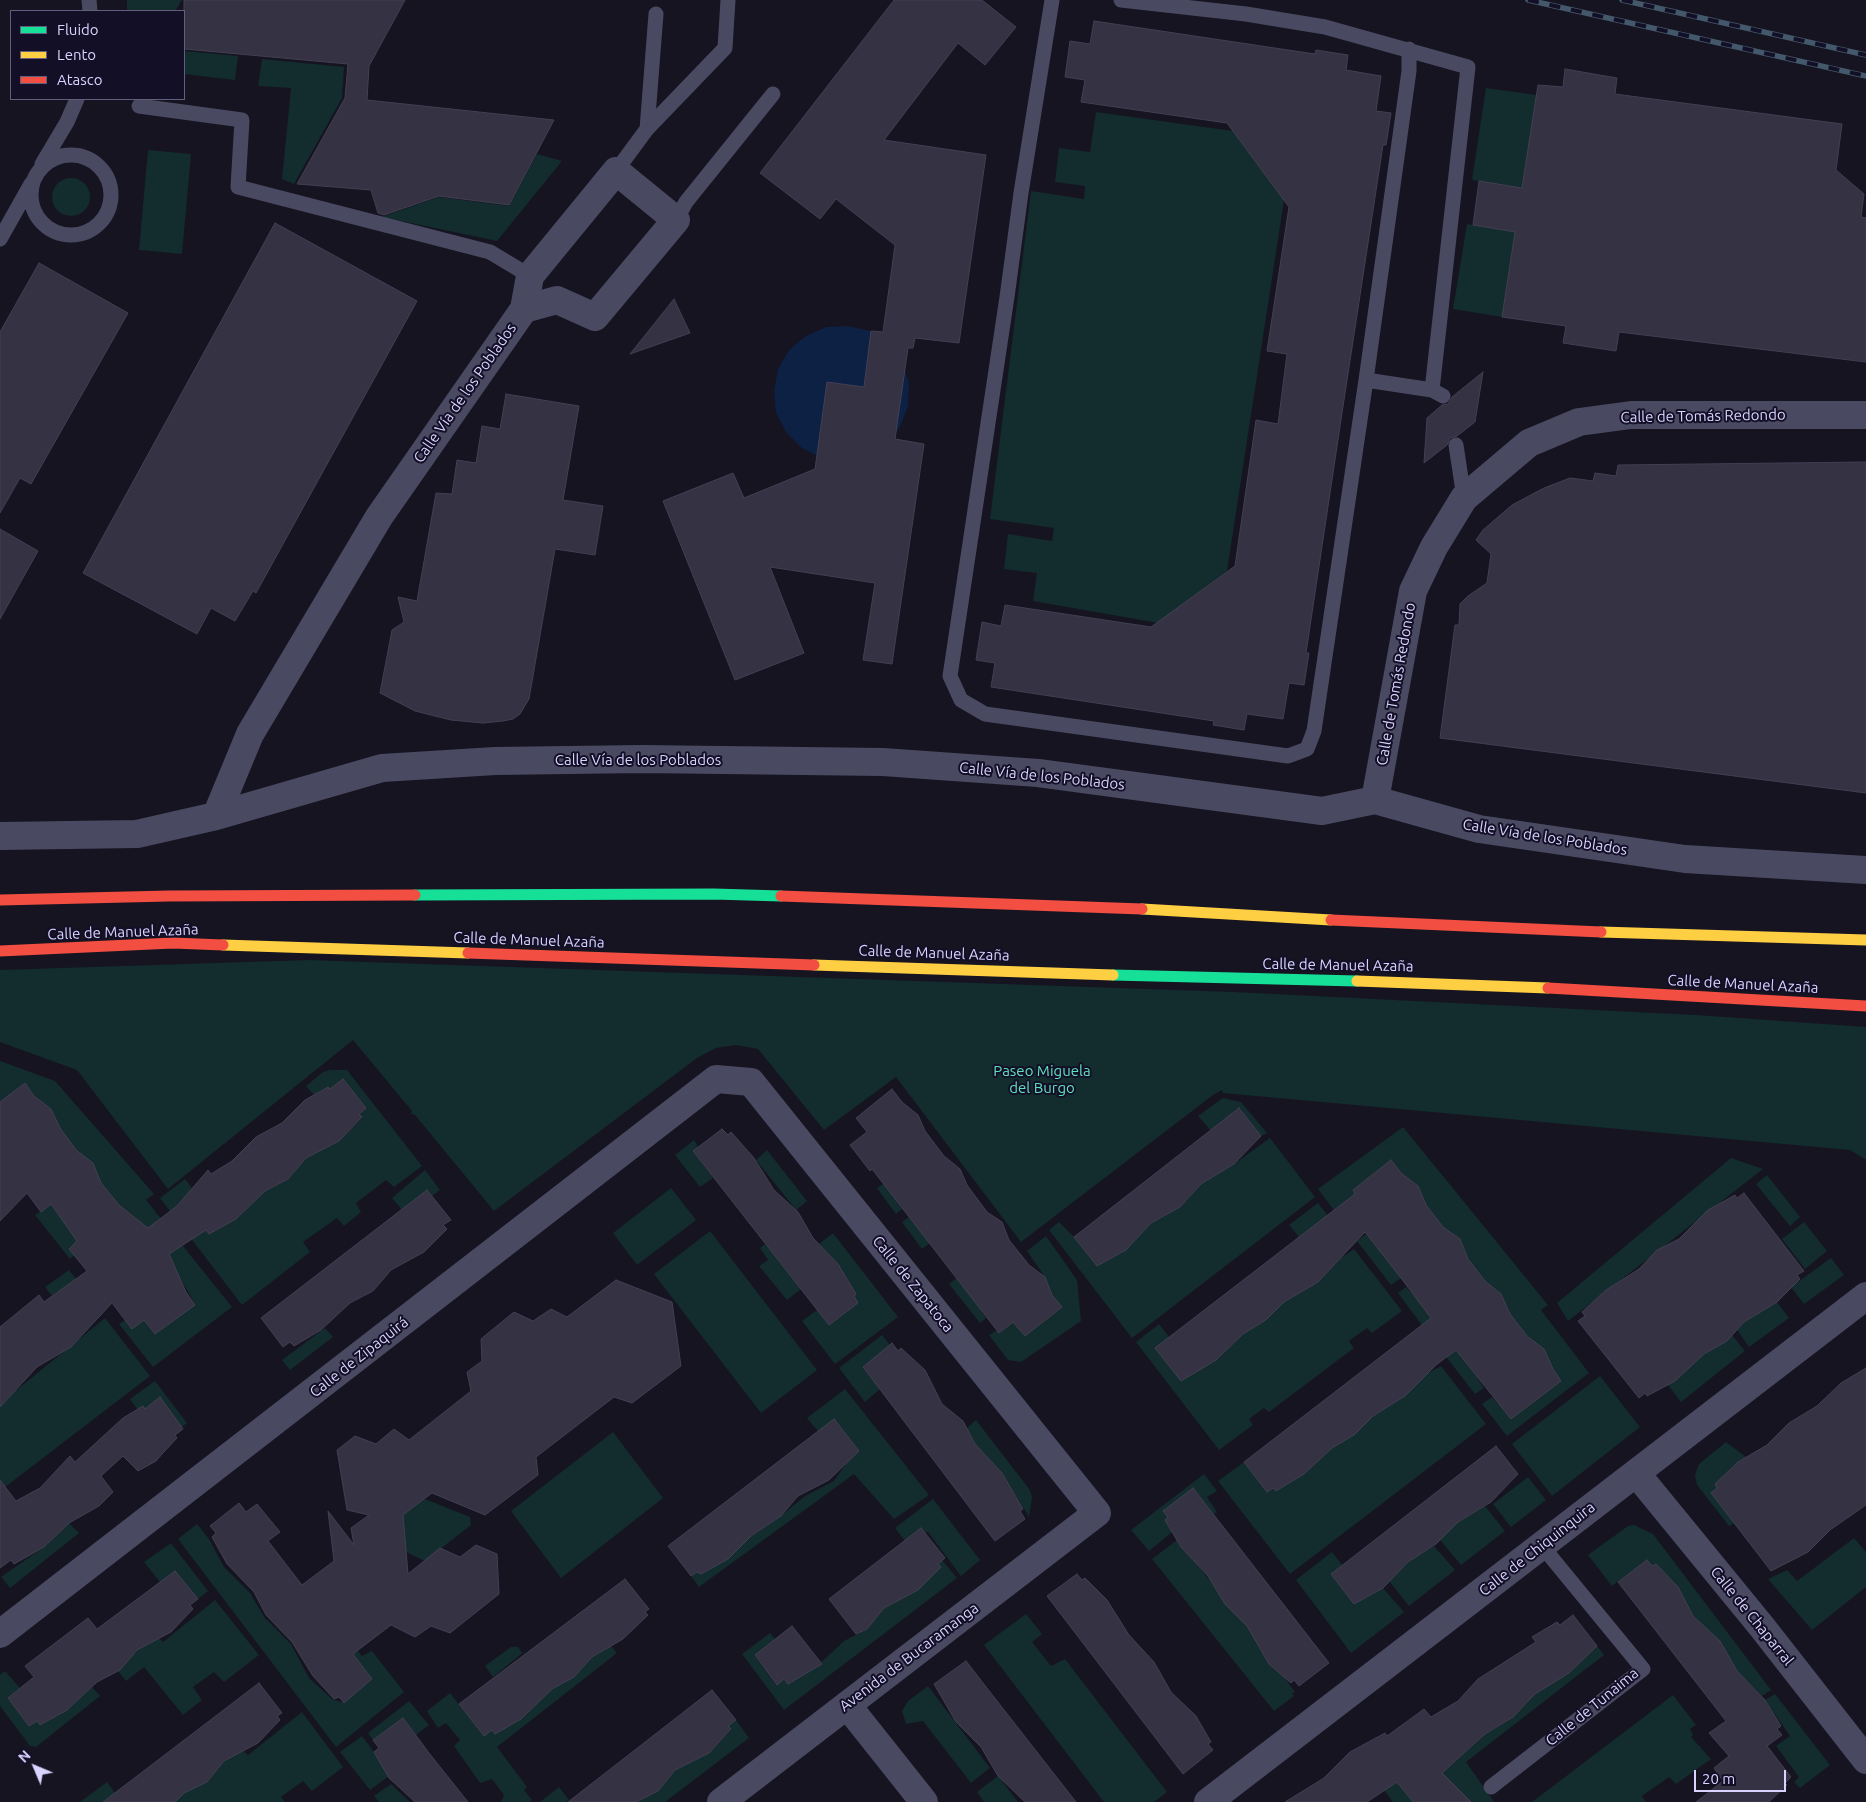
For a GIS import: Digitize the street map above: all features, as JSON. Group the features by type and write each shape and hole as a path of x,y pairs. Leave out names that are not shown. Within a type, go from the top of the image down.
{"highway":[{"path":"0,900 179,896 714,894 1106,906 1483,928 1866,940"},
{"name":"Calle de Manuel Azaña","path":"0,952 173,943 1112,974 1455,983 1866,1006"}],"street":[{"path":"616,171 676,220"},
{"name":"Calle Vía de los Poblados","path":"216,816 250,734 367,536 524,309 530,276 616,171"},
{"name":"Calle Vía de los Poblados","path":"524,309 557,300 595,317 676,220"},
{"name":"Calle de Tomás Redondo","path":"1375,800 1413,591 1434,548 1464,498 1529,443 1579,422 1631,415 1866,415"},
{"name":"Calle Vía de los Poblados","path":"0,836 137,834 216,816 382,768 504,761 622,759 883,762 1038,773 1322,811 1375,800 1480,830 1666,856 1866,870"},
{"name":"Calle de Zapatoca","path":"716,1078 751,1082 1097,1514"},
{"name":"Calle de Zipaquirá","path":"0,1634 716,1078"},
{"name":"Calle de Chiquinquira","path":"1208,1802 1866,1296"},
{"name":"Calle de Chaparral","path":"1636,1473 1762,1627 1866,1760"},
{"name":"Avenida de Bucaramanga","path":"721,1802 1097,1514"},
{"path":"847,1704 924,1802"}],"lane":[{"path":"616,171 647,129 725,48 728,0"},
{"path":"1052,0 1021,193 950,676 961,700 985,714 1288,756 1306,749 1314,731 1410,71 1409,49"},
{"path":"1122,0 1246,14 1325,27 1468,67 1437,393 1366,380"},
{"path":"647,129 656,14"},
{"path":"676,220 686,202 774,94"},
{"path":"0,239 67,122 77,100"},
{"path":"139,106 242,120 238,187 490,252 530,276"},
{"path":"68,154 81,155 94,161 103,169 110,181 112,194 110,207 104,219 94,228 82,234 69,235 56,232 45,225 36,215 31,202 31,188 36,175 44,165 55,157 68,154"},
{"path":"1456,445 1464,498"},
{"name":"Calle de Tunaima","path":"1491,1787 1643,1669 1542,1546"}],"green space":[{"path":"127,0 182,0 176,10 127,10"},
{"path":"185,51 238,56 235,80 185,74"},
{"path":"262,59 344,67 342,98 294,184 282,179 291,88 258,86"},
{"path":"1486,88 1537,95 1523,188 1472,180"},
{"path":"1096,112 1233,131 1284,200 1227,571 1158,623 1033,601 1037,573 1004,569 1008,534 1052,541 1054,528 990,519 1031,191 1084,199 1085,186 1055,182 1059,148 1090,152"},
{"path":"148,150 191,154 182,254 139,250"},
{"path":"537,154 562,161 497,241 382,217 439,197 509,206"},
{"path":"71,178 84,184 90,197 84,210 71,216 58,210 52,197 58,184"},
{"path":"1467,224 1515,232 1502,317 1453,309"},
{"name":"Paseo Miguela del Burgo","path":"309,960 1234,992 1696,1015 1866,1027 1866,1160 1850,1150 1223,1093 1222,1090 1021,1242 896,1077 824,1130 758,1049 736,1045 716,1048 697,1058 494,1211 415,1115 411,1114 412,1111 353,1040 168,1189 77,1070 0,1042 0,970"},
{"path":"0,1061 55,1081 154,1194 146,1200 232,1307 153,1367 119,1324 125,1320 132,1329 144,1320 155,1334 195,1304 177,1273 144,1237 136,1218 119,1205 101,1183 93,1163 76,1150 60,1128 51,1109 34,1096 25,1083 0,1102"},
{"path":"347,1070 422,1166 394,1187 386,1180 356,1203 361,1212 344,1226 337,1218 303,1242 310,1252 242,1305 160,1198 185,1179 192,1188 188,1194 189,1196 177,1206 198,1235 206,1230 209,1234 236,1219 265,1191 288,1179 306,1158 339,1141 362,1118 359,1114 366,1108 343,1079 330,1089 327,1087 314,1095 306,1086 323,1072"},
{"path":"1223,1098 1241,1102 1267,1133 1261,1136 1239,1108 1211,1131 1198,1116"},
{"path":"1403,1127 1548,1305 1541,1310 1589,1373 1507,1436 1482,1404 1492,1397 1498,1404 1512,1395 1524,1409 1561,1381 1544,1349 1527,1336 1510,1314 1501,1294 1485,1281 1468,1259 1460,1239 1443,1227 1426,1205 1418,1186 1401,1173 1391,1160 1353,1190 1364,1206 1349,1230 1318,1189"},
{"path":"1270,1138 1315,1197 1132,1338 1049,1230 1059,1222 1074,1237 1097,1266 1126,1250 1151,1223 1180,1207 1201,1184 1234,1164"},
{"path":"694,1140 698,1147 693,1151 713,1178 700,1187 675,1155"},
{"path":"767,1150 807,1201 796,1210 756,1160"},
{"path":"1731,1158 1763,1169 1568,1321 1557,1303"},
{"path":"425,1170 440,1190 432,1196 427,1190 402,1210 392,1198"},
{"path":"1767,1175 1800,1217 1790,1226 1756,1184"},
{"path":"886,1182 910,1187 895,1199 902,1209 896,1214 877,1188"},
{"path":"671,1188 696,1220 637,1265 613,1233"},
{"path":"1318,1203 1351,1245 1321,1220 1299,1237 1289,1225"},
{"path":"51,1204 56,1211 59,1209 82,1238 69,1248 75,1255 70,1259 35,1215"},
{"path":"909,1217 914,1224 946,1232 922,1249 902,1222"},
{"path":"1804,1222 1827,1251 1805,1269 1782,1239"},
{"path":"710,1231 817,1370 761,1413 654,1274"},
{"path":"1384,1232 1401,1278 1391,1285 1357,1241 1366,1234 1372,1241"},
{"path":"833,1233 898,1317 835,1364 802,1321 817,1310 829,1325 858,1303 854,1296 856,1293 838,1264 819,1244"},
{"path":"1046,1236 1077,1280 1081,1321 1021,1362 1008,1360 989,1335 997,1330 999,1333 1013,1322 1025,1336 1061,1307 1052,1295 1045,1277 1027,1251"},
{"path":"765,1244 801,1289 787,1300 759,1266 768,1260 760,1248"},
{"path":"1354,1249 1402,1311 1372,1333 1367,1328 1349,1341 1354,1348 1269,1412 1264,1408 1249,1419 1253,1425 1219,1450 1136,1342 1159,1324 1169,1337 1216,1360 1243,1334 1267,1320 1284,1302 1318,1282 1341,1258"},
{"path":"1831,1258 1844,1275 1804,1304 1791,1287"},
{"path":"971,1266 994,1295 979,1307 986,1318 980,1323 949,1284"},
{"path":"69,1270 103,1314 96,1319 57,1292 52,1296 45,1287"},
{"path":"1426,1286 1448,1316 1433,1340 1398,1293 1406,1287 1414,1296"},
{"path":"1777,1302 1789,1318 1749,1347 1737,1330 1744,1322"},
{"path":"105,1318 150,1376 0,1491 0,1400 14,1392"},
{"path":"325,1328 333,1337 290,1370 282,1360"},
{"path":"882,1335 890,1345 863,1367 880,1389 865,1402 839,1368"},
{"path":"1732,1335 1745,1351 1681,1402 1668,1385 1704,1354"},
{"path":"1469,1341 1490,1370 1478,1379 1484,1388 1475,1394 1443,1353"},
{"path":"1441,1366 1486,1424 1290,1574 1218,1481 1244,1462 1267,1492 1273,1487 1276,1491 1304,1474 1332,1448 1354,1435 1373,1416 1405,1396 1428,1373"},
{"path":"1600,1376 1640,1427 1552,1496 1512,1444"},
{"path":"155,1381 187,1423 182,1427 137,1409 130,1399"},
{"path":"845,1389 929,1495 894,1519 854,1474 699,1587 691,1576 697,1572 701,1574 728,1559 751,1536 781,1516 805,1496 834,1481 857,1448 834,1420 818,1431 807,1418"},
{"path":"976,1420 1030,1490 1032,1497 1029,1517 1002,1473 975,1444 967,1428"},
{"path":"613,1432 663,1498 561,1578 511,1511"},
{"path":"1726,1442 1746,1457 1715,1484 1717,1488 1711,1493 1734,1523 1729,1526 1697,1485 1695,1475 1699,1464"},
{"path":"1204,1474 1217,1491 1207,1497 1217,1512 1214,1514 1193,1488 1164,1511 1168,1517 1165,1520 1172,1532 1149,1551 1131,1530"},
{"path":"1528,1477 1546,1500 1511,1527 1493,1504"},
{"path":"425,1499 470,1517 471,1525 425,1561 406,1552 403,1515"},
{"path":"933,1499 980,1560 961,1576 928,1532 925,1533 921,1528 905,1541 895,1528"},
{"path":"1485,1506 1505,1531 1461,1565 1440,1540 1458,1522"},
{"path":"69,1523 79,1533 10,1588 1,1577 44,1547"},
{"path":"197,1524 209,1539 224,1567 250,1593 265,1618 291,1644 309,1678 332,1699 344,1703 372,1679 353,1654 357,1650 362,1656 372,1651 404,1692 336,1747 178,1539"},
{"path":"1634,1525 1653,1534 1771,1690 1762,1696 1737,1671 1720,1641 1693,1616 1678,1587 1656,1564 1652,1566 1647,1560 1612,1586 1588,1555 1628,1526"},
{"path":"1854,1538 1866,1552 1866,1587 1812,1630 1768,1579 1787,1570 1797,1581"},
{"path":"1177,1540 1247,1626 1269,1664 1284,1677 1295,1692 1292,1694 1294,1696 1274,1711 1152,1559"},
{"path":"171,1543 208,1591 198,1599 160,1582 144,1562"},
{"path":"1434,1546 1455,1570 1409,1606 1389,1581 1408,1562"},
{"path":"1332,1552 1342,1565 1331,1574 1354,1604 1383,1588 1404,1612 1351,1653 1296,1580"},
{"path":"942,1560 957,1578 784,1710 742,1654 770,1633 775,1639 755,1656 776,1685 784,1679 788,1684 815,1668 844,1641 867,1629 884,1608 941,1567 937,1563"},
{"path":"215,1600 259,1655 224,1682 214,1672 193,1687 202,1700 183,1715 144,1667 126,1681 118,1671 137,1650 159,1638 163,1642"},
{"path":"1026,1614 1042,1634 1032,1642 1051,1666 1065,1659 1167,1792 1154,1802 1104,1802 984,1645"},
{"path":"536,1642 493,1677 485,1666 511,1647 518,1647 522,1653"},
{"path":"1595,1643 1604,1655 1466,1762 1494,1802 1469,1802 1442,1773 1437,1772 1457,1760 1485,1734 1513,1717 1535,1694 1569,1673"},
{"path":"611,1646 617,1653 497,1747 527,1787 524,1790 532,1800 529,1802 501,1802 504,1795 492,1779 480,1783 454,1746 460,1740 446,1723 438,1728 427,1711 450,1693 483,1735 492,1730 495,1734 552,1689 574,1677 592,1657"},
{"path":"5,1671 20,1688 8,1698 29,1726 37,1721 41,1725 67,1710 92,1687 100,1696 36,1747 30,1746 0,1706 0,1675"},
{"path":"928,1686 990,1768 971,1783 923,1721 906,1724 902,1711 908,1701"},
{"path":"1775,1694 1830,1765 1800,1788 1794,1782 1799,1777 1776,1746 1790,1736 1765,1700"},
{"path":"1673,1695 1696,1725 1690,1729 1693,1735 1691,1737 1711,1759 1676,1784 1669,1777 1642,1796 1646,1802 1532,1802"},
{"path":"409,1701 429,1725 416,1735 403,1718 373,1740 368,1733"},
{"path":"302,1712 343,1767 312,1791 303,1781 281,1797 285,1802 175,1802 184,1793 207,1782 224,1761 243,1751 248,1755"},
{"path":"736,1720 749,1738 665,1802 636,1802 658,1791 675,1770 709,1753 731,1730 728,1726"},
{"path":"362,1736 389,1776 370,1790 340,1752"},
{"path":"1403,1771 1405,1792 1413,1802 1393,1802 1384,1790"},
{"path":"998,1776 1018,1802 984,1802 977,1792"},
{"path":"107,1782 115,1793 103,1802 80,1802"},
{"path":"391,1784 410,1802 379,1802 374,1796"},
{"path":"559,1787 569,1800 566,1802 540,1802"}],"water":[{"path":"848,326 870,331 888,344 902,362 909,383 908,406 900,427 886,445 822,458 802,448 786,432 776,412 774,391 778,369 789,350 806,336 826,327"}],"building":[{"path":"184,0 405,0 369,66 367,100 554,120 509,205 439,196 384,215 378,213 371,190 297,184 345,98 348,64 185,49"},
{"path":"894,0 982,0 1016,27 985,65 958,43 884,140 986,155 959,343 915,338 913,348 908,348 895,439 924,444 892,664 863,660 875,583 770,567 804,653 735,680 663,501 733,473 744,498 815,469 827,382 864,387 871,331 883,332 895,245 836,199 820,219 760,173"},
{"path":"1094,21 1315,54 1316,50 1348,55 1346,70 1381,76 1376,111 1391,113 1386,145 1383,145 1342,413 1306,653 1309,653 1304,685 1289,683 1283,719 1247,714 1244,730 1213,725 1214,721 991,687 995,663 976,660 982,622 1001,626 1005,605 1151,627 1235,566 1256,420 1278,424 1287,354 1267,351 1289,207 1227,123 1081,102 1085,80 1065,77 1070,41 1090,44"},
{"path":"1565,69 1617,78 1615,94 1842,124 1836,170 1864,194 1861,217 1866,218 1866,362 1619,332 1616,351 1563,343 1566,326 1502,317 1515,232 1473,225 1479,181 1522,188 1538,85 1563,87"},
{"path":"275,223 417,301 256,593 253,591 235,621 211,608 197,634 83,573"},
{"path":"39,263 128,313 31,484 20,478 0,513 0,332"},
{"path":"674,299 690,333 630,354"},
{"path":"1483,372 1475,422 1457,436 1450,438 1447,445 1424,463 1427,418 1442,405 1448,404 1452,397"},
{"path":"506,394 579,406 563,500 603,506 595,555 555,549 529,699 520,714 513,719 483,723 451,720 415,711 380,693 392,630 404,622 398,597 417,601 436,493 452,494 457,460 476,463 482,426 500,429"},
{"path":"1866,462 1866,793 1440,738 1455,625 1459,625 1460,604 1487,583 1491,554 1476,540 1483,530 1512,505 1544,488 1570,478 1593,481 1595,473 1616,476 1618,465"},
{"path":"0,529 38,551 0,619"},
{"path":"343,1079 366,1108 359,1114 362,1117 339,1141 306,1158 288,1179 265,1191 236,1219 209,1234 206,1230 169,1254 186,1292 195,1305 155,1334 144,1320 132,1329 112,1303 71,1347 37,1367 0,1407 0,1327 39,1295 44,1302 87,1271 69,1249 77,1241 51,1204 41,1212 27,1193 0,1221 0,1102 25,1083 34,1096 51,1109 60,1128 76,1150 93,1163 101,1183 119,1205 148,1228 177,1206 208,1170 211,1174 232,1161 256,1137 282,1123 305,1100 328,1087 330,1089"},
{"path":"892,1089 902,1102 918,1115 925,1131 944,1156 960,1169 967,1185 987,1212 1002,1222 1009,1240 1029,1265 1045,1277 1052,1295 1062,1307 1025,1336 1013,1322 999,1333 872,1169 870,1171 850,1145 867,1132 856,1118"},
{"path":"1239,1108 1261,1136 1234,1164 1201,1184 1180,1207 1151,1223 1126,1250 1097,1266 1074,1237"},
{"path":"722,1129 728,1135 731,1132 754,1158 774,1190 798,1212 813,1238 838,1264 856,1294 854,1296 858,1303 829,1325 693,1151"},
{"path":"1391,1160 1401,1173 1418,1186 1426,1205 1443,1227 1460,1239 1468,1259 1485,1281 1501,1294 1510,1314 1527,1336 1544,1349 1561,1381 1511,1419 1456,1350 1436,1365 1405,1396 1373,1416 1354,1435 1332,1448 1304,1474 1276,1491 1273,1488 1267,1492 1244,1462 1431,1318 1401,1278 1365,1232 1318,1282 1284,1302 1266,1320 1243,1334 1216,1360 1181,1381 1155,1348 1355,1194 1353,1190"},
{"path":"427,1190 451,1220 443,1225 447,1229 424,1252 391,1270 373,1291 350,1303 321,1330 294,1346 290,1342 283,1347 261,1318"},
{"path":"1744,1193 1804,1271 1797,1275 1800,1279 1777,1302 1744,1322 1727,1341 1704,1354 1675,1381 1647,1396 1645,1393 1639,1398 1578,1321 1585,1316 1582,1312 1606,1290 1639,1269 1657,1250 1679,1239 1708,1210 1735,1195 1737,1198"},
{"path":"616,1280 672,1302 681,1366 632,1403 614,1397 536,1457 538,1475 485,1515 432,1493 403,1515 408,1574 440,1548 460,1557 476,1545 497,1554 499,1594 450,1633 431,1626 415,1637 391,1625 353,1654 372,1679 344,1703 339,1697 334,1699 313,1676 292,1642 266,1615 254,1592 227,1564 212,1537 216,1533 210,1526 239,1503 246,1512 257,1504 280,1532 268,1541 302,1585 334,1561 328,1511 354,1545 351,1528 369,1515 347,1510 337,1450 355,1436 376,1444 394,1429 409,1440 471,1391 467,1372 482,1361 481,1339 514,1312 533,1321 551,1309 567,1317"},
{"path":"892,1343 898,1351 901,1348 925,1370 942,1404 963,1421 975,1444 1002,1473 1023,1509 1020,1511 1025,1519 995,1541 863,1367"},
{"path":"1866,1368 1866,1505 1830,1530 1808,1552 1771,1571 1711,1493 1717,1488 1715,1484 1738,1462 1767,1445 1789,1423 1817,1406 1841,1383"},
{"path":"160,1397 183,1429 175,1435 177,1438 156,1461 138,1471 123,1456 101,1476 113,1492 99,1506 69,1523 44,1547 14,1564 11,1560 0,1568 0,1480 16,1501 40,1488 70,1456 75,1462 123,1418 143,1406 145,1409"},
{"path":"834,1419 859,1451 829,1480 798,1496 781,1516 751,1536 728,1559 701,1574 697,1572 691,1576 668,1546"},
{"path":"1496,1446 1518,1474 1491,1502 1458,1522 1436,1544 1408,1562 1383,1588 1354,1604 1331,1574"},
{"path":"1193,1488 1329,1663 1299,1686 1294,1680 1291,1683 1269,1664 1247,1626 1225,1604 1208,1576 1181,1547 1165,1520 1168,1517 1163,1511"},
{"path":"921,1528 945,1558 938,1564 941,1567 918,1590 884,1608 867,1629 856,1634 829,1599"},
{"path":"1647,1560 1652,1566 1656,1564 1678,1587 1693,1616 1720,1641 1737,1671 1765,1700 1781,1726 1777,1729 1782,1735 1767,1746 1791,1777 1785,1783 1787,1785 1769,1802 1696,1802 1723,1781 1714,1768 1729,1756 1709,1733 1726,1721 1618,1582"},
{"path":"175,1571 198,1599 190,1605 193,1609 171,1632 137,1650 120,1670 97,1682 67,1710 40,1725 37,1721 29,1726 8,1698 34,1677 25,1666 88,1618 97,1629"},
{"path":"1077,1574 1082,1580 1085,1578 1107,1600 1129,1635 1154,1662 1171,1692 1196,1716 1211,1742 1208,1744 1213,1750 1183,1774 1047,1596"},
{"path":"625,1579 649,1609 645,1612 648,1615 623,1639 592,1657 574,1677 552,1689 521,1719 495,1734 492,1730 484,1736 459,1704"},
{"path":"1573,1615 1597,1646 1569,1673 1535,1694 1513,1717 1485,1734 1442,1773 1471,1802 1413,1802 1397,1782 1367,1802 1285,1802 1324,1778 1350,1752 1385,1733 1387,1736 1424,1709 1431,1717 1458,1701 1478,1679 1536,1642 1532,1637 1557,1622 1560,1625"},
{"path":"792,1626 822,1664 788,1684 784,1679 777,1685 755,1655"},
{"path":"966,1661 1076,1802 1025,1802 998,1776 981,1747 956,1722 934,1684"},
{"path":"259,1683 282,1713 277,1716 280,1720 258,1743 224,1761 207,1782 184,1793 175,1802 103,1802"},
{"path":"712,1690 736,1720 728,1726 731,1729 709,1753 675,1770 658,1791 636,1802 568,1802"},
{"path":"403,1718 468,1802 415,1802 389,1778 374,1752 379,1748 373,1740"}],"railway":[{"path":"1528,0 1866,76"},
{"path":"1622,0 1866,55"}],"traffic: fast":[{"path":"415,895 714,894 781,896"},
{"path":"1113,975 1357,981"}],"traffic: slow":[{"path":"1142,909 1331,920"},
{"path":"1601,932 1866,940"},
{"path":"223,945 468,953"},
{"path":"814,965 1113,975"},
{"path":"1357,981 1548,988"}],"traffic: jam":[{"path":"0,900 169,896 415,895"},
{"path":"781,896 1142,909"},
{"path":"1331,920 1601,932"},
{"path":"0,951 173,943 223,945"},
{"path":"468,953 814,965"},
{"path":"1548,988 1866,1006"}]}
